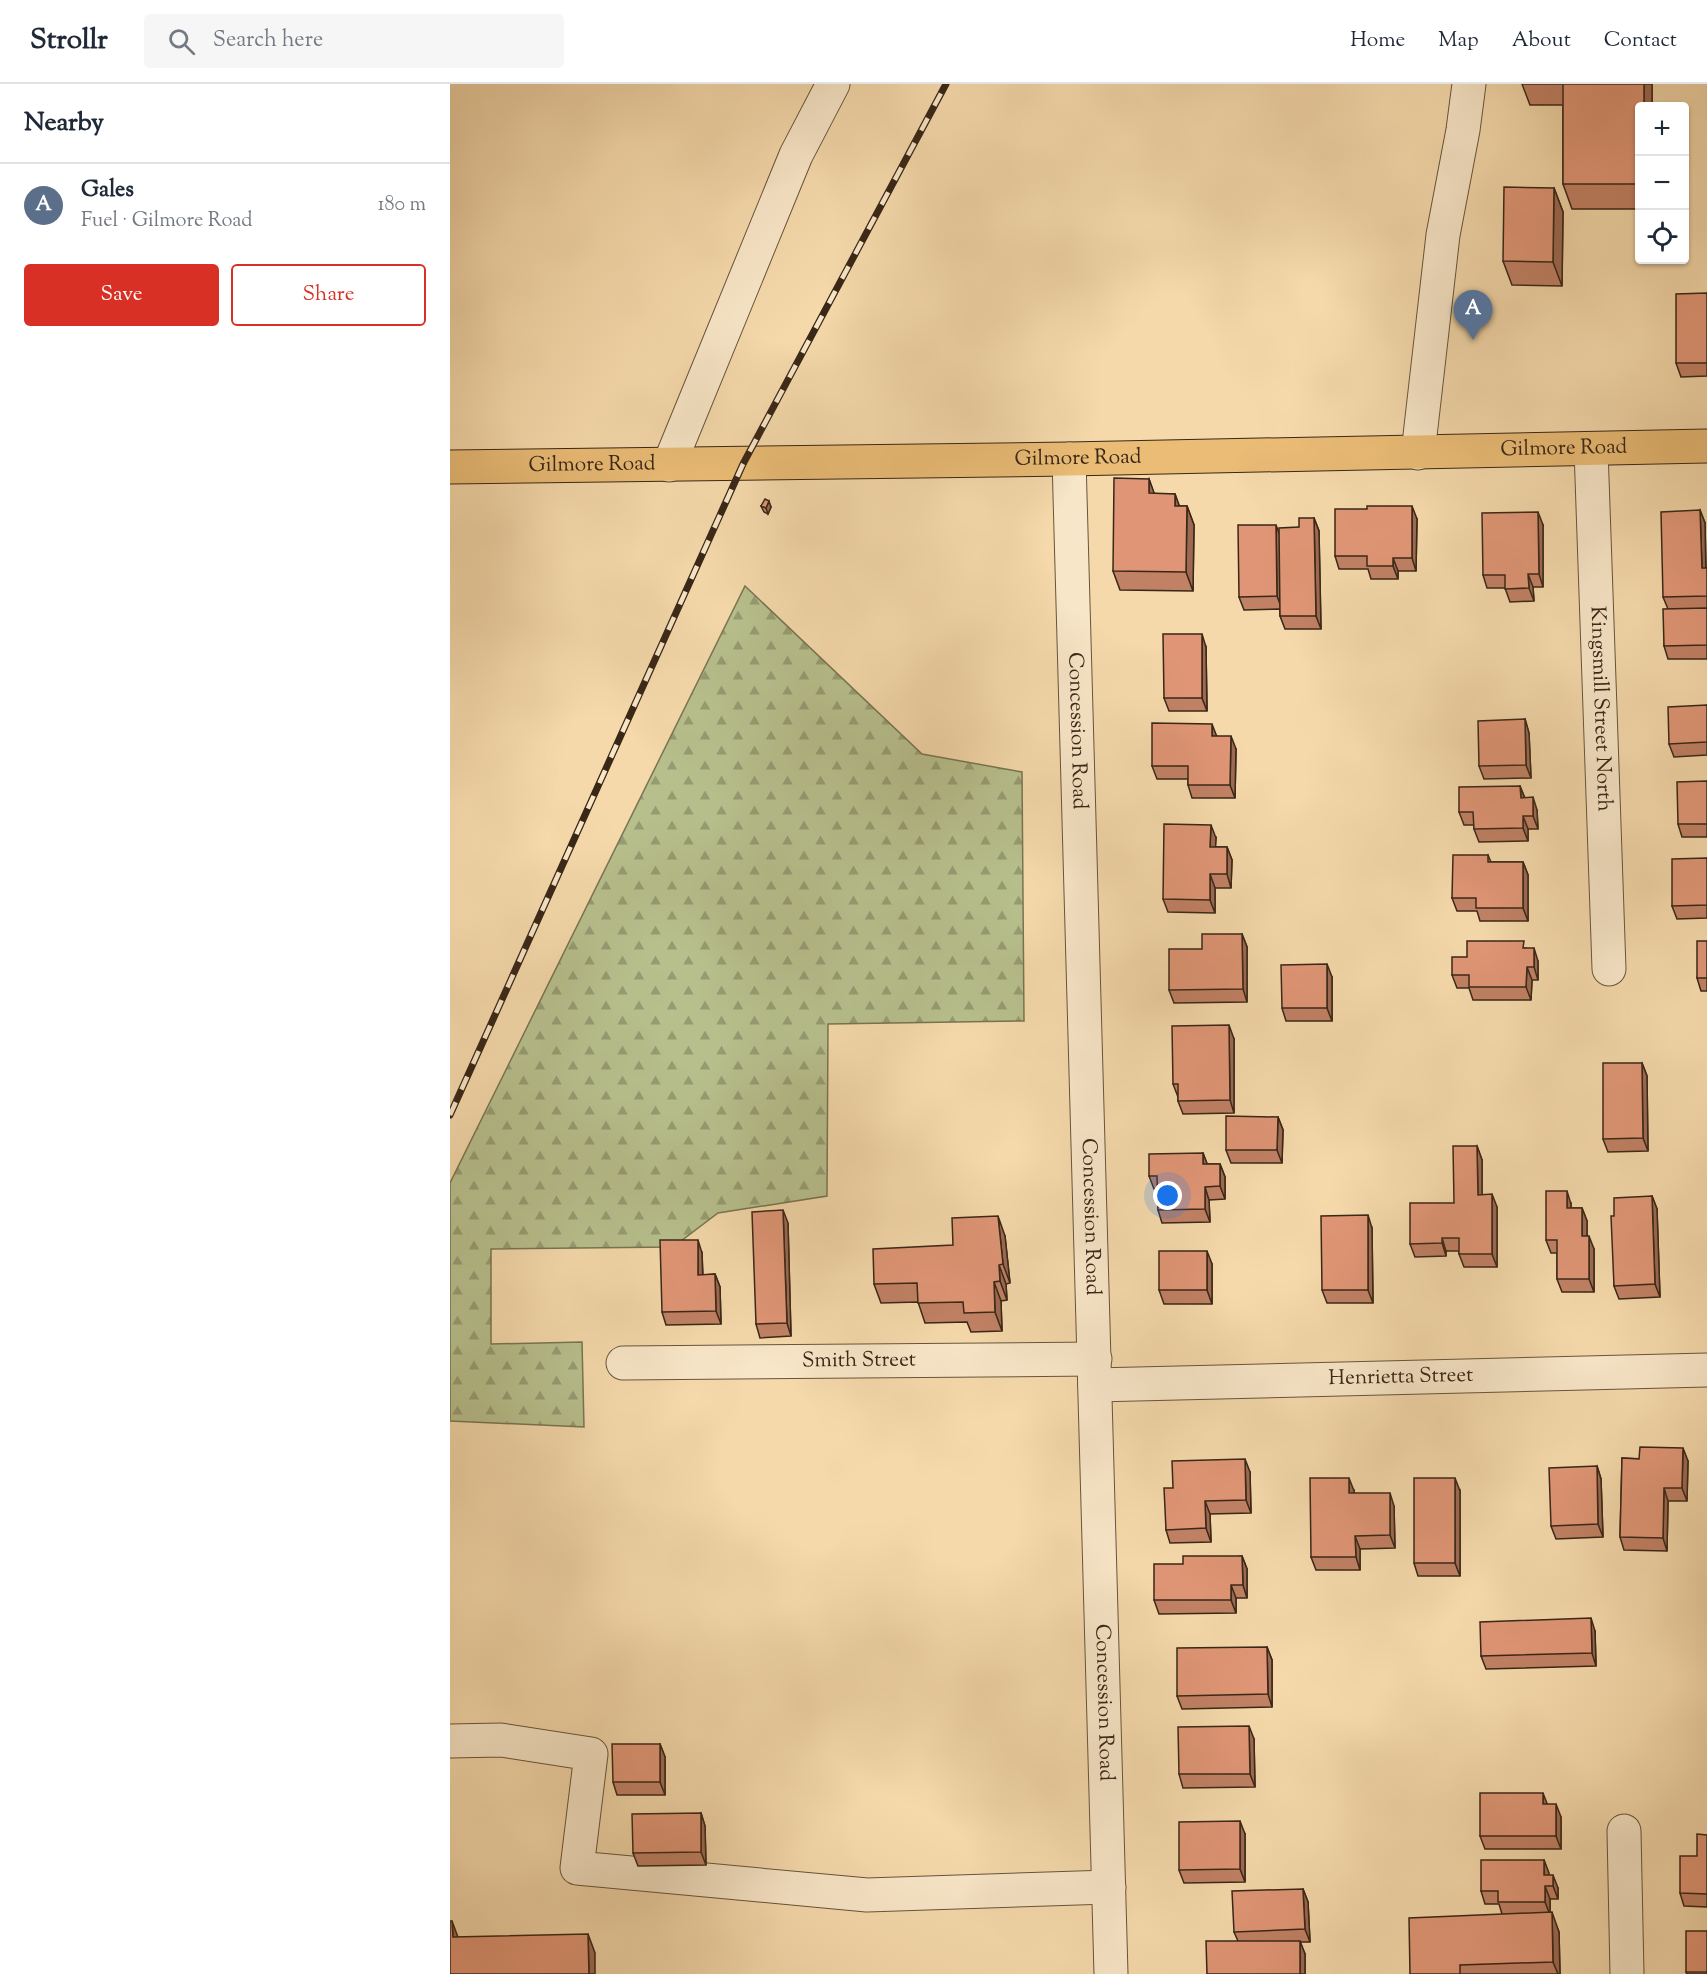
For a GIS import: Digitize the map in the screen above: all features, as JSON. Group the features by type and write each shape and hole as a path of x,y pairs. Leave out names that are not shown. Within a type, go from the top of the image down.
{"main road":[{"name":"Gilmore Road","path":"450,467 1069,459 1707,446"}],"street":[{"path":"669,465 796,155 832,84"},
{"path":"1418,453 1443,235 1463,130 1469,84"},
{"name":"Kingsmill Street North","path":"1591,448 1609,969"},
{"name":"Concession Road","path":"1069,459 1111,1974"},
{"name":"Smith Street","path":"623,1364 1095,1372"},
{"name":"Henrietta Street","path":"1095,1372 1707,1370"},
{"path":"450,1741 501,1740 591,1754 577,1868 867,1895 1109,1887"},
{"path":"1624,1831 1627,1974"}],"green space":[{"path":"745,586 922,754 1022,772 1024,1021 828,1024 827,1196 718,1213 673,1247 491,1249 491,1344 582,1342 584,1427 450,1421 450,1183"}],"building":[{"path":"1563,84 1644,84 1644,102 1635,102 1635,184 1563,184"},
{"path":"1504,187 1554,188 1553,262 1503,261"},
{"path":"1707,293 1707,363 1676,363 1676,294"},
{"path":"1114,478 1149,479 1149,493 1175,494 1175,506 1187,506 1186,572 1113,571"},
{"path":"765,499 769,501 766,508 761,506"},
{"path":"1367,506 1412,506 1412,558 1393,558 1393,566 1367,566 1367,556 1335,556 1335,509 1367,509"},
{"path":"1700,510 1702,568 1707,568 1707,596 1663,597 1661,512"},
{"path":"1538,512 1539,574 1528,574 1529,588 1505,589 1505,575 1483,575 1482,513"},
{"path":"1299,518 1314,518 1316,616 1280,616 1279,528 1299,527"},
{"path":"1238,525 1276,525 1277,596 1239,597"},
{"path":"1707,608 1707,645 1664,646 1663,609"},
{"path":"1163,634 1202,634 1202,698 1164,698"},
{"path":"1707,705 1707,742 1669,744 1668,707"},
{"path":"1525,719 1526,765 1479,766 1478,721"},
{"path":"1152,723 1212,724 1212,736 1231,736 1230,785 1188,785 1188,766 1152,766"},
{"path":"1707,781 1707,824 1678,824 1677,782"},
{"path":"1520,786 1521,798 1533,797 1533,816 1523,816 1523,828 1474,829 1473,812 1459,812 1459,787"},
{"path":"1164,824 1211,825 1210,847 1227,847 1227,874 1210,874 1210,900 1163,899"},
{"path":"1453,855 1488,855 1488,862 1523,862 1523,908 1476,908 1476,898 1452,898"},
{"path":"1707,858 1707,905 1672,906 1672,859"},
{"path":"1202,934 1242,934 1243,989 1169,990 1169,949 1202,949"},
{"path":"1467,941 1524,941 1523,948 1534,948 1534,967 1527,967 1526,987 1469,987 1469,975 1452,975 1452,957 1467,957"},
{"path":"1697,941 1707,941 1707,978 1697,978"},
{"path":"1327,964 1327,1008 1282,1008 1281,965"},
{"path":"1229,1025 1230,1100 1178,1101 1178,1084 1173,1084 1172,1026"},
{"path":"1603,1063 1642,1063 1643,1138 1603,1139"},
{"path":"1226,1116 1278,1117 1277,1150 1226,1150"},
{"path":"1453,1146 1477,1146 1478,1195 1492,1194 1492,1254 1459,1254 1459,1238 1442,1238 1442,1243 1410,1244 1410,1203 1454,1203"},
{"path":"1203,1153 1203,1164 1220,1164 1220,1186 1205,1187 1205,1209 1158,1210 1157,1176 1149,1176 1149,1154"},
{"path":"1546,1191 1567,1191 1567,1208 1582,1208 1582,1236 1589,1236 1589,1279 1557,1279 1557,1240 1546,1240"},
{"path":"1652,1196 1655,1284 1614,1286 1611,1216 1614,1216 1614,1198"},
{"path":"783,1210 787,1323 756,1324 752,1212"},
{"path":"1368,1215 1368,1290 1322,1290 1321,1216"},
{"path":"998,1216 1003,1264 999,1265 1000,1281 994,1282 995,1312 964,1313 963,1302 918,1303 917,1283 874,1284 873,1249 953,1245 952,1218"},
{"path":"660,1240 698,1240 698,1275 715,1274 716,1311 662,1312"},
{"path":"1159,1251 1207,1251 1207,1290 1159,1290"},
{"path":"1640,1447 1683,1448 1682,1488 1664,1488 1663,1538 1620,1537 1622,1458 1639,1459"},
{"path":"1245,1459 1246,1500 1205,1501 1206,1528 1166,1530 1164,1488 1173,1488 1172,1461"},
{"path":"1597,1466 1598,1524 1551,1526 1549,1468"},
{"path":"1310,1478 1349,1478 1349,1493 1390,1493 1390,1535 1355,1536 1356,1557 1311,1557"},
{"path":"1414,1478 1455,1478 1455,1563 1414,1563"},
{"path":"1183,1556 1242,1556 1243,1585 1231,1585 1231,1600 1154,1600 1154,1564 1183,1564"},
{"path":"1591,1618 1592,1653 1481,1656 1480,1622"},
{"path":"1267,1647 1268,1694 1177,1696 1177,1648"},
{"path":"1249,1726 1250,1774 1179,1774 1178,1727"},
{"path":"612,1744 660,1744 660,1782 613,1782"},
{"path":"1480,1793 1543,1793 1543,1804 1556,1804 1556,1836 1480,1836"},
{"path":"701,1813 701,1852 633,1853 632,1814"},
{"path":"1240,1821 1240,1869 1179,1870 1179,1822"},
{"path":"1697,1834 1707,1835 1707,1894 1680,1893 1680,1856 1697,1856"},
{"path":"1481,1860 1544,1860 1544,1875 1553,1875 1553,1886 1545,1886 1545,1902 1498,1902 1498,1891 1481,1891"},
{"path":"1303,1889 1305,1929 1234,1932 1232,1891"},
{"path":"1552,1912 1553,1962 1460,1965 1460,1974 1410,1974 1409,1918"},
{"path":"450,1921 452,1921 453,1937 588,1934 589,1974 450,1974"},
{"path":"1686,1931 1707,1931 1707,1972 1686,1972"},
{"path":"1206,1941 1300,1941 1300,1974 1207,1974"}],"railway":[{"path":"450,1115 743,464 946,84"}],"place":[{"name":"Gales","path":"1473,340"}]}
